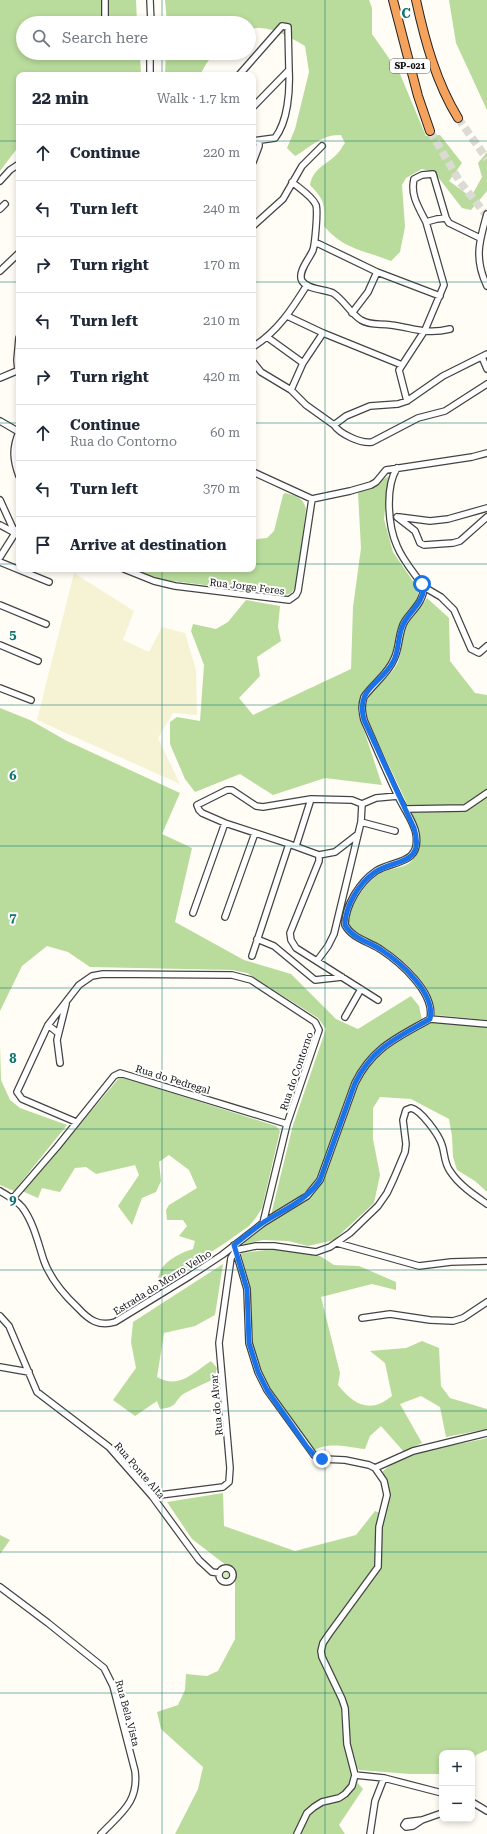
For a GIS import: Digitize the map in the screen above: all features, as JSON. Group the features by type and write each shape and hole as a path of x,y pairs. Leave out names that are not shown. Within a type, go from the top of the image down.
{"highway":[{"name":"SP-021","path":"393,0 418,96 430,131"},
{"name":"SP-021","path":"416,0 437,77 449,104 458,118"}],"street":[{"path":"105,0 105,16"},
{"path":"150,0 151,16"},
{"path":"256,56 282,26 288,27 290,81 280,131 275,138 256,141 259,146 256,154"},
{"path":"150,60 150,72"},
{"path":"242,72 252,60"},
{"path":"256,105 289,70"},
{"path":"256,223 283,199 302,166 322,146"},
{"path":"0,181 16,166"},
{"path":"407,401 399,374 402,365 424,332 444,285 426,222 416,203 412,188 414,179 428,174 433,174 449,224 480,238"},
{"path":"292,182 315,204 317,214 314,233 315,243 301,275 302,280 307,285 332,293 339,298 352,313 370,324 390,324 424,332 437,332 450,329"},
{"path":"0,209 5,204"},
{"path":"487,214 478,250 479,266 487,286"},
{"path":"426,222 446,218"},
{"path":"315,243 377,272 440,296"},
{"path":"0,271 16,256"},
{"path":"352,313 368,292 377,272"},
{"path":"256,345 267,337 287,316 307,285"},
{"path":"287,316 323,333 402,365"},
{"path":"291,390 303,363 323,333"},
{"path":"267,337 303,363"},
{"path":"334,425 340,419 370,406 398,404 407,401 443,376 485,356 487,369"},
{"path":"256,366 261,372 291,390 306,405 342,432 365,442 372,442 418,418 445,411 487,384"},
{"path":"0,378 16,371"},
{"path":"0,421 16,430"},
{"path":"16,440 14,457 16,465"},
{"path":"256,473 312,499 350,492 371,485 376,482 386,470 472,457 487,453"},
{"path":"397,468 390,484 397,547 424,587 441,597 454,610 471,649 478,653 487,646"},
{"name":"Rua Jorge Feres","path":"132,572 154,581 175,586 288,600 296,595 298,591 312,499"},
{"path":"0,500 15,533"},
{"path":"394,517 430,521 442,520 487,508"},
{"path":"394,517 415,531 420,543 424,545 453,543 460,540 487,517"},
{"path":"0,525 15,533"},
{"path":"0,557 15,533"},
{"path":"0,562 16,569"},
{"path":"24,572 49,582"},
{"path":"424,587 420,602 405,621 402,628 394,660 388,670 369,689 361,704 364,720 416,834 416,846 413,852 404,861 381,868 359,889 348,908 345,916 345,925 353,935 387,954 413,978 426,994 431,1008 430,1019"},
{"path":"0,605 46,624"},
{"path":"0,645 38,661"},
{"path":"0,688 30,700"},
{"path":"357,835 335,852 319,855 225,823 202,813 197,805 227,790 232,790 256,806 263,807 311,799 352,800 362,804 376,798 398,796"},
{"path":"405,809 465,808 487,793"},
{"path":"296,846 311,799"},
{"path":"317,961 328,946 334,934 360,822 362,804"},
{"path":"360,822 395,831"},
{"path":"192,913 225,823"},
{"path":"225,917 255,833"},
{"path":"252,956 289,844"},
{"path":"319,855 319,861 290,933 291,940 296,948 378,1000"},
{"path":"257,939 274,946 315,980 342,977"},
{"name":"Rua do Contorno","path":"76,1122 22,1099 18,1092 48,1025 85,979 103,974 232,975 251,980 318,1025 318,1036 287,1124 263,1223"},
{"path":"345,1017 361,989"},
{"path":"60,1063 57,1046 58,1033 66,1002"},
{"path":"235,1247 263,1223 307,1196 320,1180 355,1083 369,1060 389,1042 430,1019 487,1024"},
{"path":"48,1025 58,1033"},
{"name":"Rua do Pedregal","path":"12,1198 57,1147 114,1076 120,1073 287,1124"},
{"path":"235,1247 274,1246 316,1252 337,1243 366,1219 387,1193 405,1152 406,1144 403,1120 405,1112 408,1109 414,1108 437,1134 442,1146 445,1161 451,1173 467,1190 487,1204"},
{"name":"Estrada do Morro Velho","path":"0,1191 12,1198 29,1218 44,1262 57,1287 84,1315 101,1324 115,1322 132,1313 235,1247"},
{"path":"337,1243 419,1266 487,1260"},
{"path":"235,1247 248,1295 249,1343 258,1372 267,1390 307,1447 316,1457 322,1459 362,1462 375,1468 384,1481 387,1495 379,1527 378,1568 329,1634 321,1651 322,1658 342,1698 345,1708 347,1744 355,1775 352,1786 345,1794 339,1798 322,1802 307,1813 297,1834"},
{"name":"Rua do Alvar","path":"152,1496 223,1487 229,1482 230,1468 219,1343 231,1258 235,1247"},
{"path":"362,1318 390,1314 430,1320 453,1321 463,1318 487,1302"},
{"name":"Rua Ponte Alta","path":"0,1316 9,1326 35,1388 41,1396 109,1447 152,1496 199,1560 212,1572 219,1573"},
{"path":"0,1367 29,1372"},
{"path":"375,1468 413,1451 487,1433"},
{"name":"Rua Bela Vista","path":"0,1587 87,1652 104,1668 113,1686 135,1770 136,1791 130,1802 101,1834"},
{"path":"355,1775 384,1778 439,1792"},
{"path":"370,1834 375,1801 384,1778"},
{"path":"475,1804 487,1811"},
{"path":"475,1807 479,1806"},
{"path":"408,1821 422,1820 439,1814"}],"shaded area":[{"path":"74,573 134,611 123,640 149,652 162,627 185,633 196,670 197,715 173,713 158,738 180,784 37,720"}],"green space":[{"path":"0,0 136,0 137,16 16,16 16,60 140,60 141,72 16,72 16,150 0,171"},
{"path":"165,0 369,0 372,8 372,34 400,74 426,136 440,135 462,163 449,181 471,197 482,177 478,163 487,152 487,191 471,210 462,208 434,172 422,169 406,178 402,185 405,227 400,252 391,261 347,245 339,240 324,226 323,203 319,195 310,185 316,171 336,155 345,143 341,135 334,135 322,139 295,156 287,148 295,129 309,72 305,46 278,32 263,28 256,28 256,16 166,16"},
{"path":"449,0 487,0 487,110 456,43"},
{"path":"166,60 209,60 202,72 165,72"},
{"path":"389,476 384,519 393,552 419,590 416,601 403,617 389,664 362,694 358,712 382,785 325,778 273,795 240,774 195,792 185,779 170,744 170,722 177,717 200,721 204,665 191,631 193,624 216,629 228,622 246,600 280,606 278,627 281,641 257,657 260,676 239,698 253,715 351,669 353,607 361,548 358,493"},
{"path":"285,493 301,499 306,509 296,587 291,593 286,595 164,580 141,572 256,572 256,540 257,539 267,538 274,531 283,495"},
{"path":"427,598 449,618 450,661 475,693 487,695 487,1020 435,1015 434,1005 430,995 417,975 409,966 382,946 355,932 348,924 355,902 365,887 383,872 411,862 419,848 420,837 418,827 367,719 366,709 367,701 371,694 388,677 398,662 404,633 413,617"},
{"path":"0,708 30,720 67,741 180,793 162,834 192,848 175,922 244,960 291,974 336,1019 358,1029 411,996 419,1006 422,1020 382,1044 366,1059 359,1069 352,1081 317,1178 302,1195 271,1215 293,1125 326,1029 318,1018 247,973 232,970 90,967 68,952 47,946 22,966 0,1011"},
{"path":"430,1022 487,1027 487,1192 475,1181 457,1170 453,1157 452,1136 449,1119 411,1099 380,1097 373,1108 373,1139 380,1175 374,1203 334,1240 308,1246 288,1241 263,1240 245,1244 241,1242 267,1224 298,1206 311,1195 322,1181 358,1084 365,1072 372,1062 388,1047"},
{"path":"0,1045 1,1080 10,1100 20,1108 67,1125 14,1191 0,1185"},
{"path":"119,1078 125,1078 276,1126 280,1131 262,1208 255,1219 249,1226 228,1241 156,1288 160,1272 165,1264 184,1252 193,1249 195,1241 179,1236 187,1226 183,1220 167,1220 166,1210 169,1205 197,1188 189,1170 169,1155 159,1162 161,1181 156,1192 142,1198 132,1225 118,1206 139,1175 135,1165 96,1174 86,1167 75,1168 60,1192 42,1188 38,1198 22,1191"},
{"path":"273,1249 320,1256 334,1265 359,1266 396,1282 396,1290 372,1284 321,1297 340,1373 338,1385 350,1398 363,1405 369,1406 384,1402 392,1396 385,1363 370,1351 406,1348 422,1341 439,1348 441,1386 450,1398 487,1409 487,1429 446,1437 440,1407 421,1396 400,1404 422,1443 404,1452 381,1426 370,1436 365,1449 331,1445 313,1451 269,1389 260,1372 252,1343 248,1280 241,1253"},
{"path":"223,1264 215,1315 195,1326 164,1333 157,1377 172,1382 179,1381 211,1361 217,1368 214,1379 185,1393 171,1407 160,1409 157,1401 135,1416 113,1400 136,1368 131,1342 133,1322"},
{"path":"487,1438 487,1750 476,1755 475,1757 475,1750 439,1750 439,1774 410,1774 359,1770 355,1765 350,1748 343,1693 336,1677 324,1657 323,1651 325,1644 381,1568 381,1527 389,1495 389,1486 382,1472 392,1464 404,1458 432,1449"},
{"path":"223,1493 224,1526 295,1551 356,1535 375,1511 380,1513 376,1527 376,1567 327,1632 322,1642 319,1654 340,1699 344,1745 352,1776 350,1785 343,1792 312,1804 305,1812 294,1834 175,1834 198,1789 203,1767 161,1729 157,1712 178,1705 185,1690 186,1674 207,1676 218,1671 235,1639 235,1572 192,1539 167,1502"},
{"path":"0,1535 10,1540 0,1554"},
{"path":"226,1569 231,1574 226,1579 221,1574"},
{"path":"357,1782 363,1789 339,1825 345,1834 301,1834 312,1812 321,1806 344,1798 349,1794"}],"tunnel":[{"path":"458,118 487,159"},
{"path":"430,131 460,182 487,216"}],"route":[{"path":"322,1459 316,1457 307,1447 262,1382 249,1343 247,1289 234,1245 263,1223 299,1202 314,1188 320,1180 355,1083 362,1070 369,1060 389,1042 430,1019 431,1008 426,994 413,978 397,962 379,948 353,935 348,931 345,925 345,916 348,908 359,889 375,872 381,868 404,861 410,857 416,846 416,834 414,828 364,720 361,704 369,689 388,670 394,660 405,621 423,597 424,587 422,584"}]}
